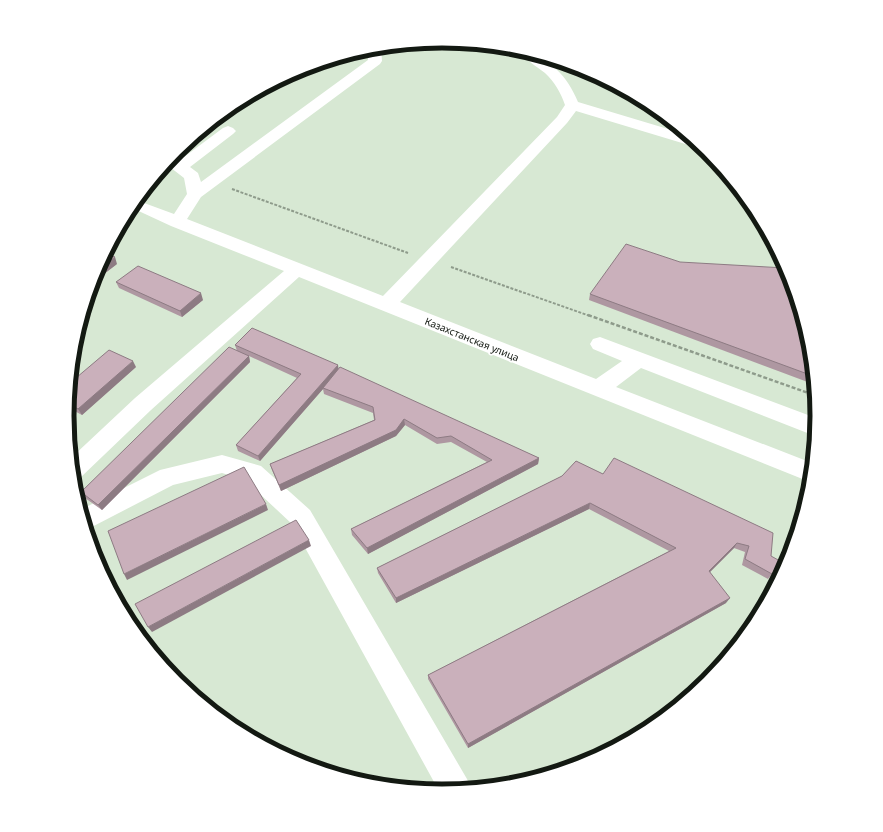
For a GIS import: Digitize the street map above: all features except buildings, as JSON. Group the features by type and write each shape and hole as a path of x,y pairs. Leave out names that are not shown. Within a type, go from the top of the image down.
{"street":[{"path":"177,222 196,194 375,61 375,54"},
{"path":"386,305 562,120 572,106 571,99 554,67"},
{"path":"572,106 684,139"},
{"path":"196,194 192,176 175,163 228,131"},
{"name":"Казахстанская улица","path":"140,207 805,471"},
{"path":"77,465 143,404 297,269"},
{"path":"600,344 810,424"},
{"path":"597,389 639,359"},
{"path":"88,517 168,477 222,464 252,473 301,517 452,784"}],"path":[{"path":"212,182 428,260 809,393"}]}
